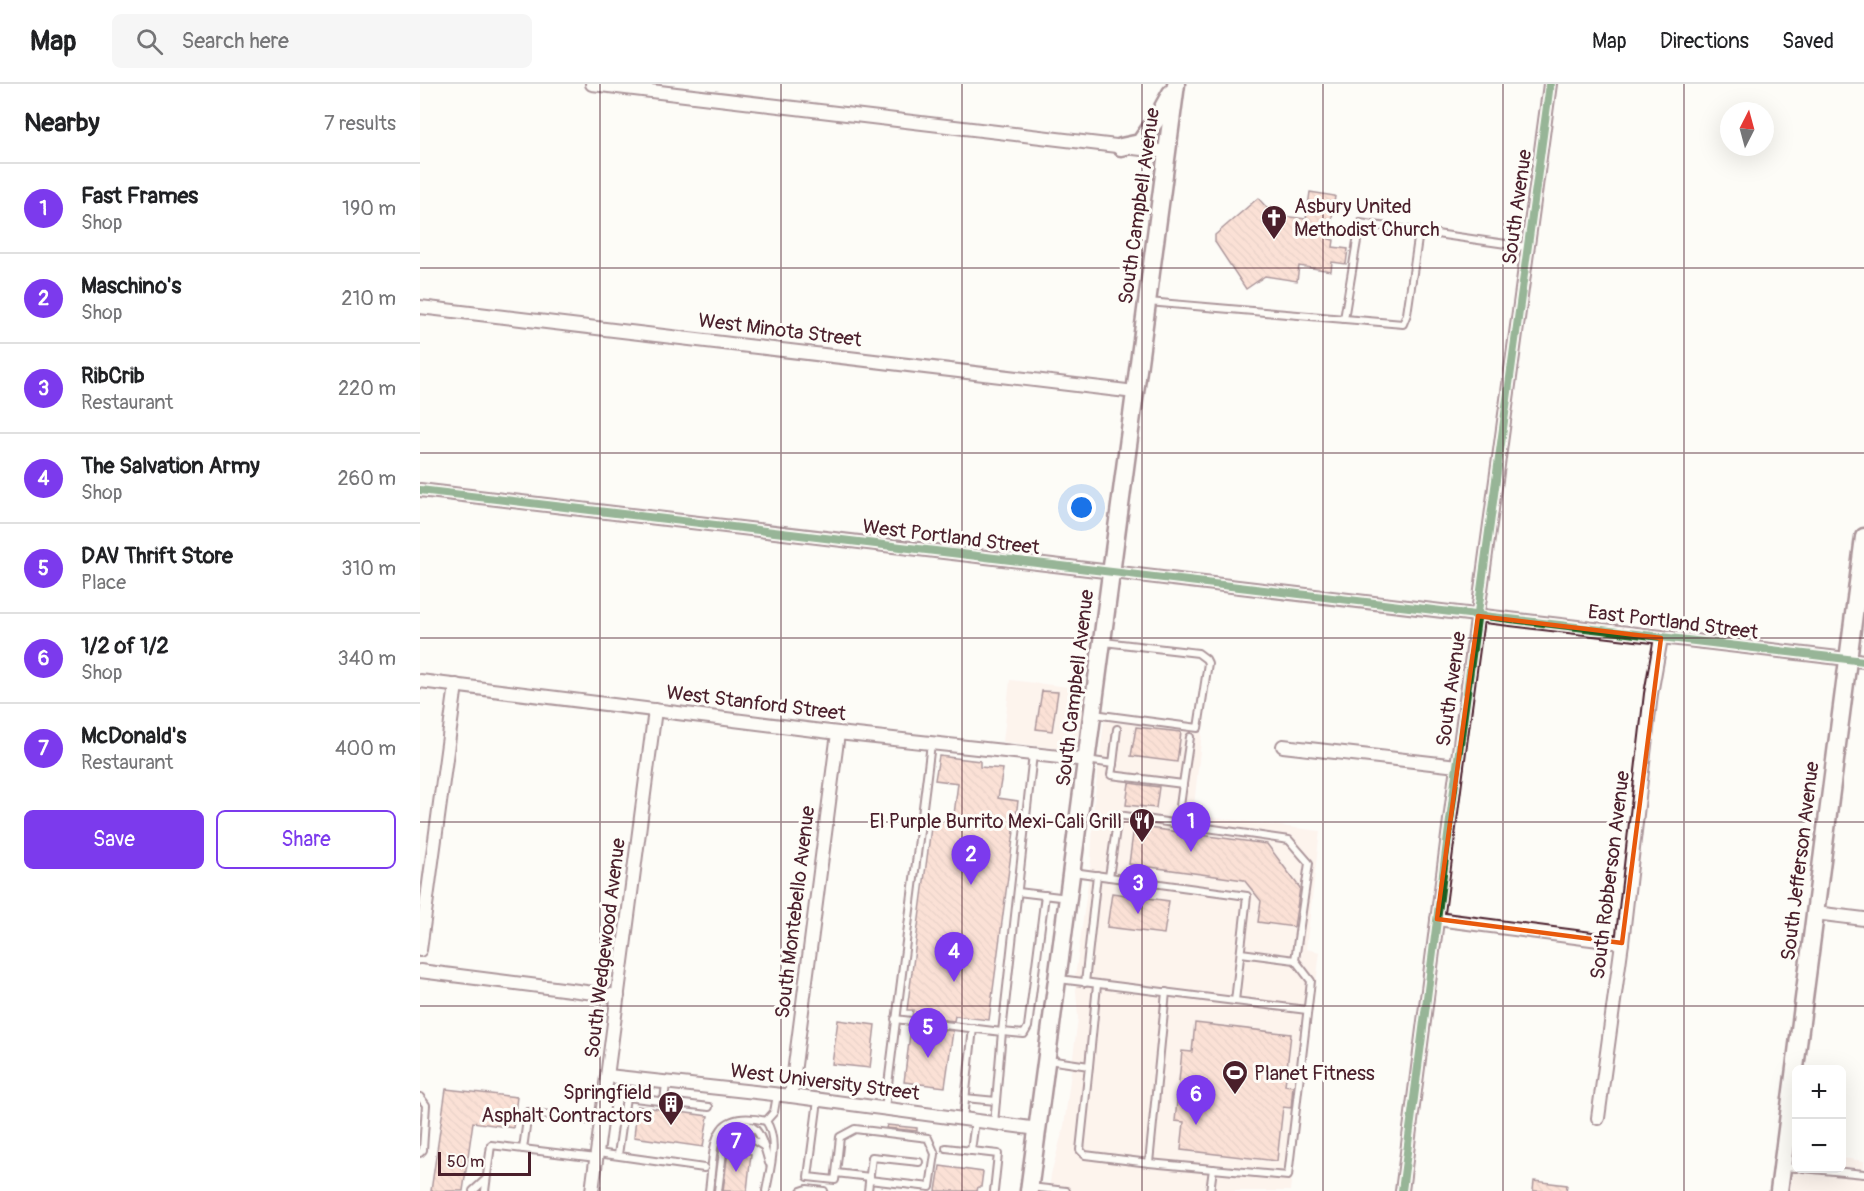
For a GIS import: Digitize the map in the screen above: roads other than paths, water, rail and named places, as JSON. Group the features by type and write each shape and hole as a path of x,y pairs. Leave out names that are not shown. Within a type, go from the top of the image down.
{"main road":[{"path":"1121,147 1140,143 1176,84"},
{"name":"South Campbell Avenue","path":"1029,1189 1073,872 1176,84"},
{"name":"South Jefferson Avenue","path":"1779,1191 1789,1167 1815,913 1856,660 1864,537"}],"street":[{"path":"592,84 1167,152"},
{"name":"South Avenue","path":"1402,1191 1457,766 1550,84"},
{"name":"West Minota Street","path":"420,307 1135,392"},
{"name":"West Portland Street","path":"420,490 1478,616"},
{"name":"East Portland Street","path":"1478,616 1856,660"},
{"name":"South Robberson Avenue","path":"1598,1118 1622,943 1651,694 1661,638"},
{"name":"West Stanford Street","path":"420,681 838,733 1087,760"},
{"path":"420,950 456,685"},
{"name":"South Wedgewood Avenue","path":"593,1191 655,710"},
{"name":"South Montebello Avenue","path":"791,1096 838,733"},
{"path":"1283,746 1457,766"},
{"path":"1815,913 1864,919"},
{"path":"1437,919 1622,943"},
{"path":"420,972 618,996"},
{"name":"West University Street","path":"608,1076 791,1096 1038,1129"}],"lane":[{"path":"1344,319 1360,223 1528,247"},
{"path":"1147,302 1400,324 1406,321 1419,232"},
{"path":"1093,714 1198,728 1208,663 1198,652 1102,642"},
{"path":"1117,729 1111,775 1183,784"},
{"path":"1180,806 1190,737"},
{"path":"885,1109 931,743"},
{"path":"994,1123 1033,754"},
{"path":"1087,760 1113,764"},
{"path":"1109,877 1118,816 1289,840 1309,863 1295,960"},
{"path":"1073,872 1247,896 1235,1000"},
{"path":"1084,983 1097,875"},
{"path":"1018,892 1069,898"},
{"path":"895,1019 1024,1034 1028,1027 1044,895"},
{"path":"1097,985 1080,1150 1085,1155 1096,1158 1288,1176 1311,981 1295,960 1241,953"},
{"path":"1058,979 1307,1010"},
{"path":"1149,1163 1166,992"},
{"path":"971,1150 965,1098 973,1028"},
{"path":"1047,1060 1089,1066"},
{"path":"664,1102 666,1082"},
{"path":"766,1121 774,1112 777,1095"},
{"path":"420,1097 426,1105 423,1150 420,1153"},
{"path":"618,1155 626,1097 709,1107"},
{"path":"965,1098 996,1101"},
{"path":"818,1100 808,1177 836,1180 836,1173 840,1137 855,1129 928,1138 935,1154 930,1187 836,1173"},
{"path":"523,1149 528,1112 602,1122"},
{"path":"710,1191 716,1138 723,1125 744,1117 766,1121 772,1130 766,1191"},
{"path":"718,1191 723,1152 728,1138 740,1125 752,1126 758,1131 770,1167"},
{"path":"728,1138 745,1135 763,1146"},
{"path":"485,1191 491,1145 618,1155 704,1168"},
{"path":"946,1148 998,1154 994,1191"},
{"path":"868,1191 872,1156 919,1162"},
{"path":"1210,1191 1213,1169"},
{"path":"1846,1172 1864,1174"},
{"path":"818,1190 819,1178"},
{"path":"473,1191 486,1180"},
{"path":"801,1191 807,1189 824,1191"},
{"path":"1029,1189 1066,1191"}],"place":[{"name":"Asbury United Methodist Church","path":"1274,241"},
{"name":"El Purple Burrito Mexi-Cali Grill","path":"1142,844"},
{"name":"Fast Frames","path":"1191,852"},
{"name":"Maschino's","path":"971,885"},
{"name":"RibCrib","path":"1138,914"},
{"name":"The Salvation Army","path":"954,982"},
{"name":"DAV Thrift Store","path":"928,1058"},
{"name":"Planet Fitness","path":"1235,1096"},
{"name":"1/2 of 1/2","path":"1196,1125"},
{"name":"Springfield Asphalt Contractors","path":"671,1127"},
{"name":"McDonald's","path":"736,1172"}]}
